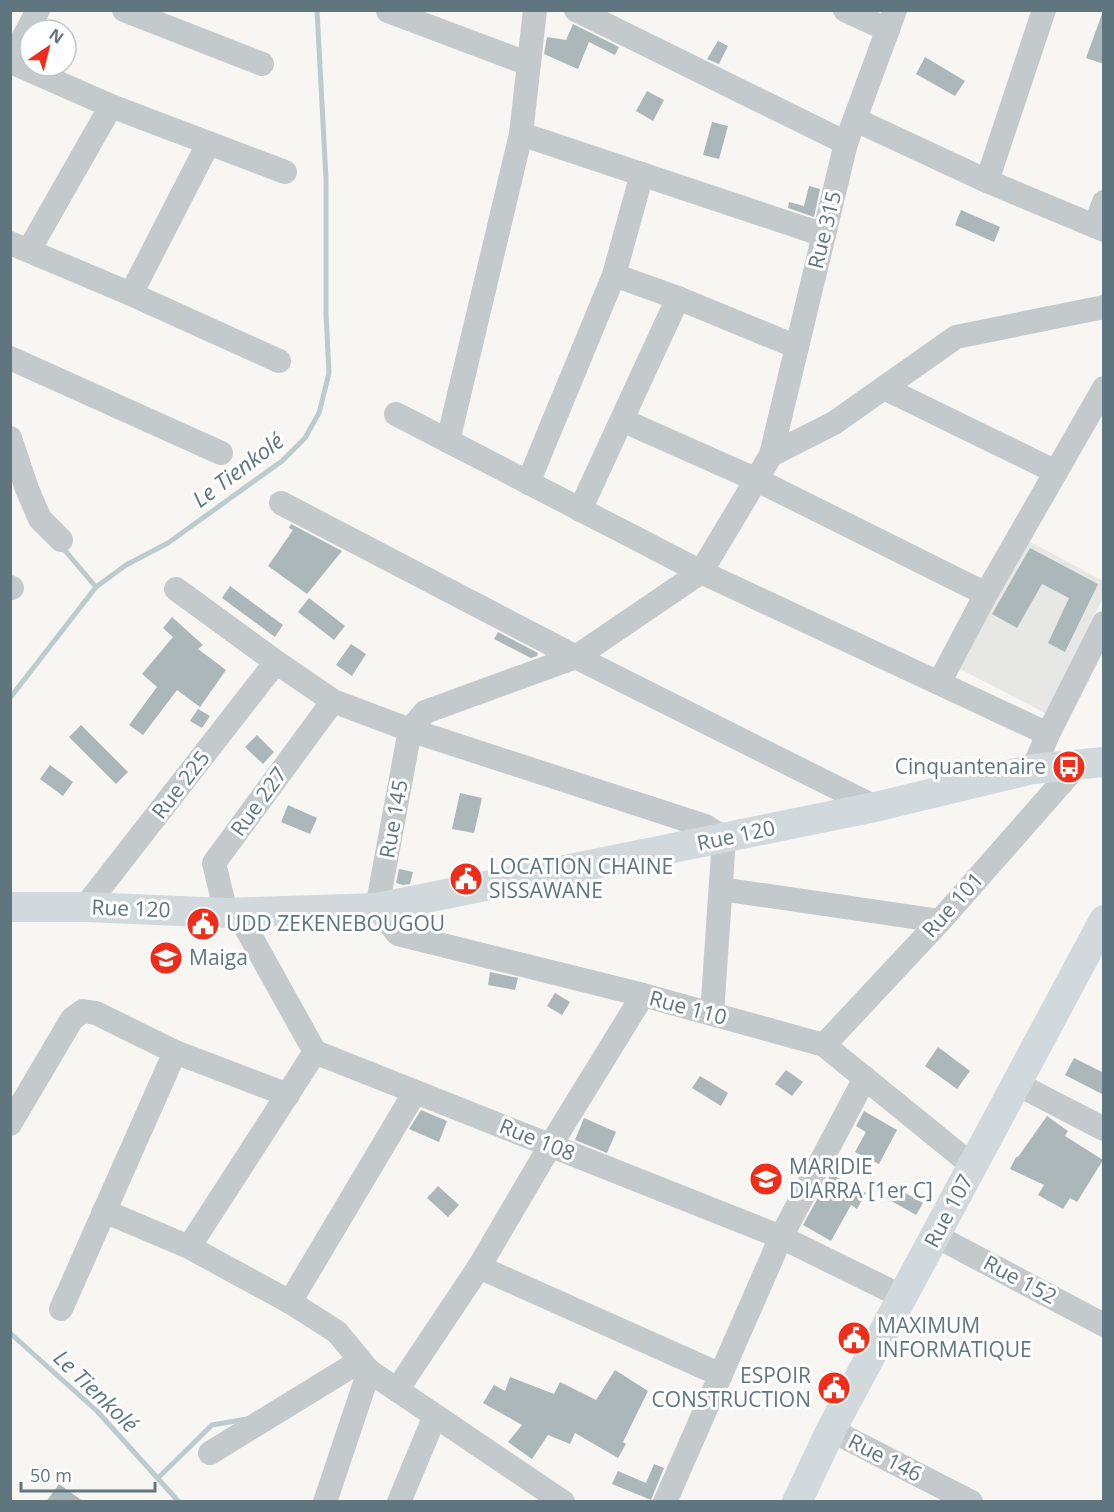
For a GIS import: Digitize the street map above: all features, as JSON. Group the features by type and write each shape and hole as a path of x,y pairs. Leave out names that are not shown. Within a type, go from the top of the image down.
{"main road":[{"name":"Rue 120","path":"10,907 231,912 377,908 874,807 1033,769 1094,762"},
{"name":"Rue 107","path":"797,1502 831,1430 1101,930"}],"street":[{"path":"38,10 11,62 111,106 285,172"},
{"path":"124,10 262,64"},
{"path":"448,441 521,134 536,10"},
{"path":"576,10 846,143"},
{"path":"845,10 892,20"},
{"path":"987,181 1044,10"},
{"path":"388,11 529,64"},
{"name":"Rue 315","path":"701,572 771,455 846,143 892,20"},
{"path":"111,106 20,247 279,361"},
{"path":"856,120 987,181 1099,228 1104,202"},
{"path":"521,134 824,235"},
{"path":"131,294 208,144"},
{"path":"528,483 614,275 642,174"},
{"path":"614,275 678,298 797,347"},
{"path":"580,510 678,298"},
{"path":"771,455 834,423 956,337 1104,307"},
{"path":"10,358 221,453"},
{"path":"884,388 1056,472"},
{"path":"939,683 986,594 1104,388"},
{"path":"396,414 701,572 1048,734"},
{"path":"622,420 757,480 986,594"},
{"path":"10,438 40,519 61,540"},
{"path":"281,503 576,657 874,807"},
{"path":"410,730 425,712 576,657 701,572"},
{"path":"176,589 333,701 410,730 705,825 724,838 712,1014"},
{"path":"1033,769 1048,734 1104,623"},
{"name":"Rue 225","path":"85,907 276,662"},
{"name":"Rue 227","path":"231,912 214,863 333,701"},
{"name":"Rue 145","path":"377,908 410,730"},
{"name":"Rue 101","path":"824,1045 1094,762"},
{"path":"721,889 940,921"},
{"name":"Rue 110","path":"377,908 398,934 643,995 824,1045 974,1166"},
{"path":"189,1247 315,1052 231,912"},
{"path":"397,1390 479,1267 643,995"},
{"path":"10,1124 72,1019 83,1011 96,1013 175,1052 288,1095"},
{"path":"61,1309 175,1052"},
{"name":"Rue 108","path":"315,1052 781,1238 903,1297"},
{"path":"665,1502 781,1238 865,1078"},
{"path":"1017,1084 1104,1129"},
{"path":"290,1302 415,1092"},
{"path":"104,1211 189,1247 290,1302 336,1332 364,1366 563,1502"},
{"name":"Rue 152","path":"936,1236 1104,1325"},
{"path":"479,1267 721,1375"},
{"path":"210,1453 364,1366"},
{"path":"325,1502 364,1366"},
{"path":"399,1502 435,1416"},
{"name":"Rue 146","path":"831,1430 971,1502"}],"shaded area":[{"path":"1027,540 1103,581 1103,598 1045,713 958,668"}],"building":[{"path":"1102,14 1104,15 1104,64 1086,58"},
{"path":"573,24 619,47 615,55 589,42 578,69 544,54 547,37 566,40"},
{"path":"718,41 728,46 719,64 707,59"},
{"path":"925,57 965,81 955,96 916,74"},
{"path":"647,91 664,100 653,121 636,111"},
{"path":"712,122 728,126 719,159 703,155"},
{"path":"809,186 820,189 814,217 788,208 789,202 804,206"},
{"path":"961,210 1000,227 994,242 955,225"},
{"path":"291,524 342,551 307,594 268,566 293,530 289,528"},
{"path":"1030,548 1098,584 1065,652 1048,643 1069,598 1042,584 1017,628 992,614"},
{"path":"230,586 283,625 275,637 222,598"},
{"path":"309,598 345,626 334,640 298,612"},
{"path":"172,617 203,645 198,649 226,670 200,707 177,690 143,735 129,725 157,687 142,674 173,637 163,628"},
{"path":"498,632 538,653 537,656 531,658 494,639"},
{"path":"351,644 366,654 352,676 336,665"},
{"path":"198,709 210,716 202,728 190,721"},
{"path":"81,725 128,772 116,784 69,737"},
{"path":"257,735 274,752 263,764 245,747"},
{"path":"50,765 73,782 63,796 40,779"},
{"path":"460,793 482,798 474,833 452,829"},
{"path":"288,805 317,818 310,834 281,822"},
{"path":"399,869 413,872 410,884 396,883"},
{"path":"490,972 518,978 515,990 488,985"},
{"path":"555,993 570,1002 562,1015 547,1006"},
{"path":"938,1047 970,1071 957,1089 925,1066"},
{"path":"1074,1058 1104,1073 1104,1095 1065,1075"},
{"path":"786,1070 803,1082 792,1096 775,1084"},
{"path":"700,1076 728,1093 721,1106 692,1088"},
{"path":"421,1110 447,1121 439,1142 409,1129"},
{"path":"864,1111 897,1130 879,1164 855,1152 866,1132 856,1126"},
{"path":"1047,1116 1068,1131 1065,1136 1103,1160 1077,1202 1070,1198 1063,1209 1038,1195 1044,1185 1010,1169 1016,1157"},
{"path":"584,1118 616,1132 607,1153 575,1140"},
{"path":"831,1174 866,1193 857,1209 851,1205 831,1241 803,1225"},
{"path":"438,1186 459,1205 448,1217 427,1198"},
{"path":"893,1186 923,1203 916,1215 886,1198"},
{"path":"615,1370 648,1391 623,1442 626,1444 618,1458 575,1433 570,1444 548,1435 532,1459 508,1442 522,1425 483,1403 494,1385 505,1391 510,1377 554,1394 560,1382 596,1400"},
{"path":"654,1464 664,1468 651,1500 612,1484 618,1471 646,1483"},
{"path":"59,1484 84,1502 46,1502"}],"waterway":[{"name":"Le Tienkolé","path":"10,698 96,587 126,565 168,543 282,461 305,438 319,413 329,373 326,314 326,179 317,10"},
{"path":"62,547 96,587"},
{"name":"Le Tienkolé","path":"10,1333 97,1411 179,1502"},
{"path":"158,1478 212,1425 247,1419"}],"place":[{"name":"Cinquantenaire","path":"1069,767"},
{"name":"LOCATION CHAINE SISSAWANE","path":"466,879"},
{"name":"UDD ZEKENEBOUGOU","path":"203,924"},
{"name":"Maiga","path":"166,958"},
{"name":"MARIDIE DIARRA [1er C]","path":"766,1179"},
{"name":"MAXIMUM INFORMATIQUE","path":"854,1338"},
{"name":"ESPOIR CONSTRUCTION","path":"834,1388"}]}
